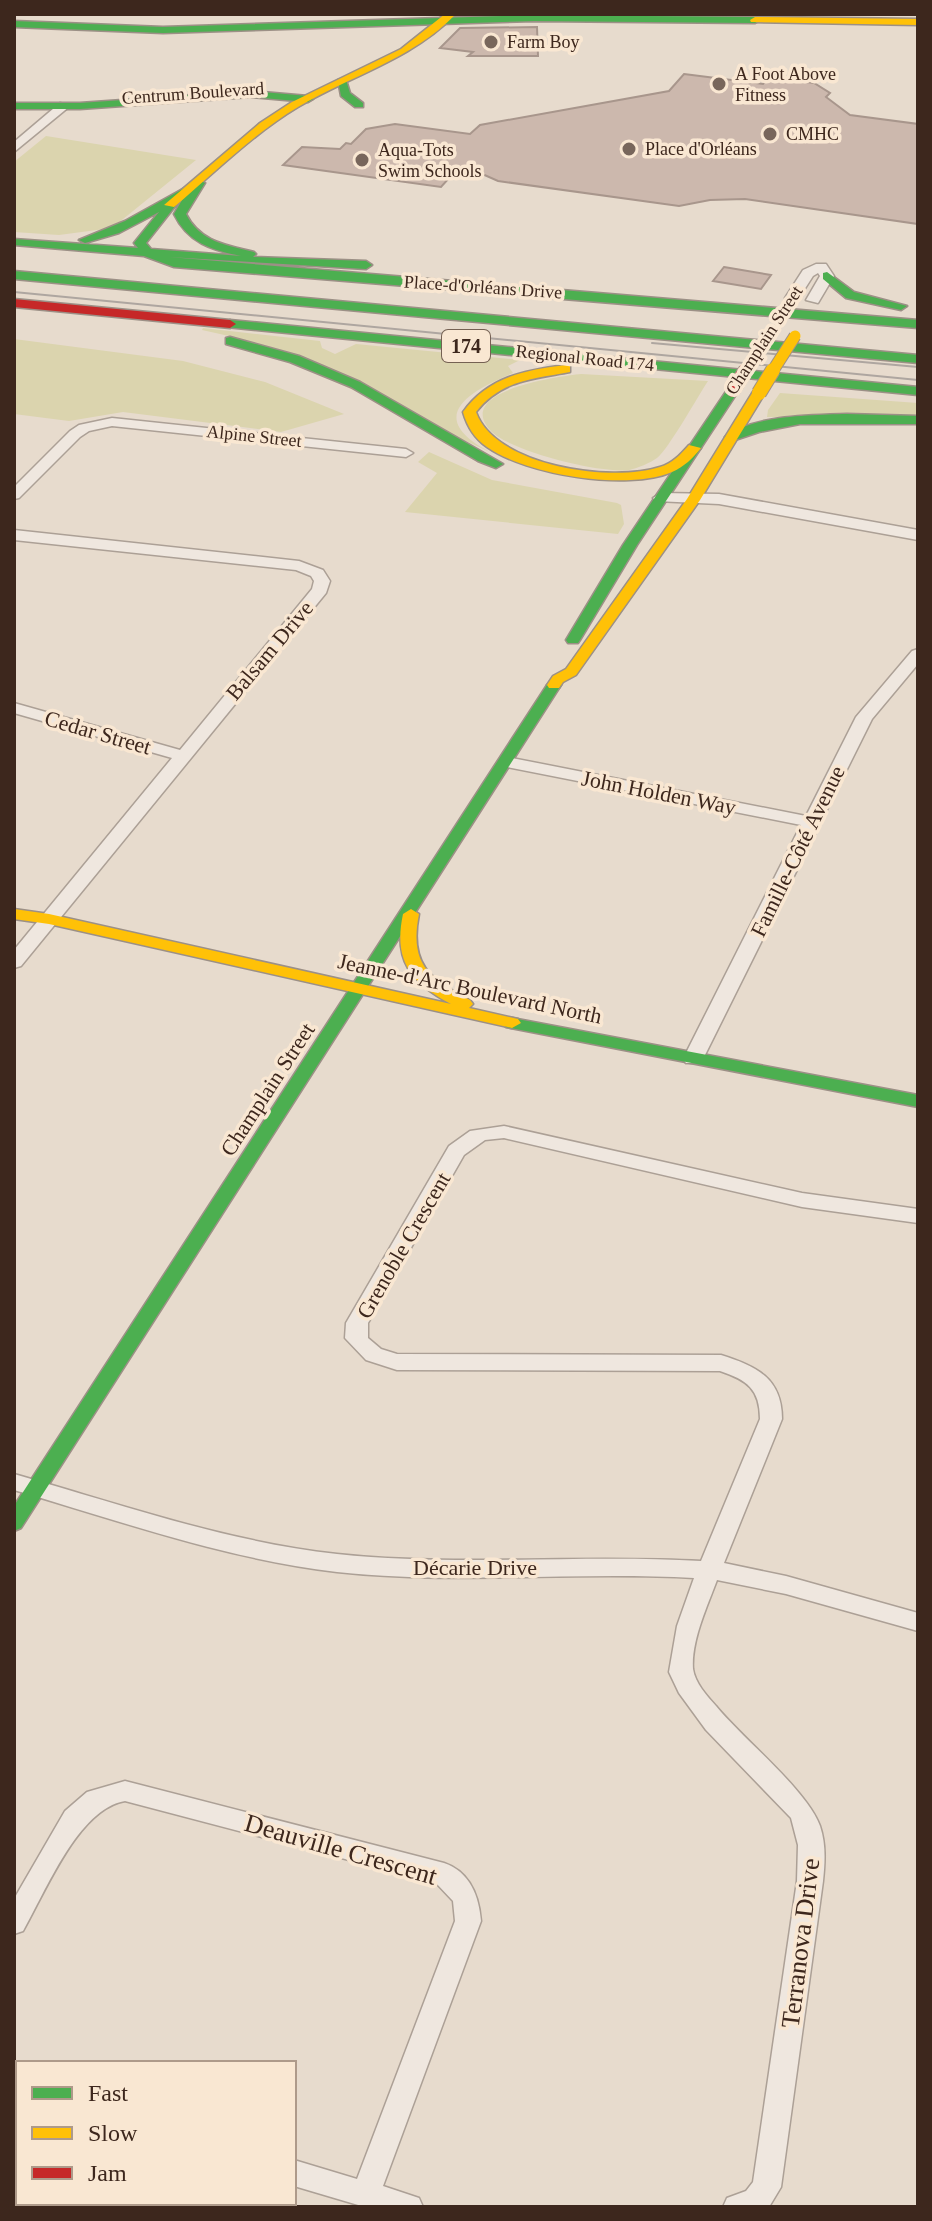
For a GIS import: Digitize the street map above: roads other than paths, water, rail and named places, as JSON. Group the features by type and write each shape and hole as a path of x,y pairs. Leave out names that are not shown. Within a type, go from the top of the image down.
{"main road":[{"path":"21,20 180,23 380,14"},
{"path":"659,14 755,19"},
{"path":"21,20 189,30 438,17 918,22"},
{"name":"Place-d'Orléans Drive","path":"362,71 438,17"},
{"name":"Place-d'Orléans Drive","path":"438,17 405,51 280,113 162,211 140,243 145,251 174,263 575,294 788,305"},
{"path":"360,22 401,26 406,37"},
{"path":"342,82 345,94 359,105"},
{"name":"Centrum Boulevard","path":"64,106 213,89 274,87 315,95"},
{"path":"256,93 278,100 284,105 280,113"},
{"name":"Centrum Boulevard","path":"14,106 64,106 256,93 315,95"},
{"path":"14,240 103,238 130,227 156,206 199,183"},
{"name":"Place-d'Orléans Drive","path":"199,183 180,214 181,223 197,238 227,250 254,255 810,307 918,310"},
{"path":"14,240 366,265"},
{"name":"Regional Road 174","path":"14,275 918,359"},
{"path":"827,276 837,288 857,297 918,310"},
{"path":"575,294 723,312 745,320 761,333"},
{"name":"Regional Road 174","path":"14,303 918,393"},
{"name":"Champlain Street","path":"558,679 556,669 646,495 694,448 757,354 761,333 788,305"},
{"name":"Place-d'Orléans Drive","path":"810,307 918,324"},
{"name":"Champlain Street","path":"14,1523 25,1486 360,990 558,679 571,672 693,500 810,307"},
{"path":"14,310 171,329 271,352 350,381 490,462 536,476 646,495"},
{"path":"694,448 671,467 648,474 615,475 576,470 529,460 495,448 474,430 469,412 478,396 511,379 547,371 586,368 661,370 918,393"},
{"path":"732,437 754,426 777,422 918,420"},
{"path":"413,905 405,941 411,962 424,978 457,1001 525,1026"},
{"name":"Jeanne-d'Arc Boulevard North","path":"14,914 49,919 525,1026 918,1101"},
{"path":"869,1094 918,1095"}],"street":[{"path":"14,148 64,106"},
{"name":"Champlain Street","path":"788,305 808,273 821,267 827,276 810,307"},
{"name":"Alpine Street","path":"14,495 84,428 112,422 339,440 406,453"},
{"path":"646,495 693,500 757,514 808,517 918,535"},
{"name":"Balsam Drive","path":"14,535 299,566 317,573 322,581 320,590 14,962"},
{"name":"Famille-Côté Avenue","path":"693,1059 864,717 918,654"},
{"name":"Cedar Street","path":"14,708 183,756"},
{"name":"John Holden Way","path":"507,762 811,822"},
{"name":"Grenoble Crescent","path":"710,1571 771,1419 772,1402 765,1385 746,1371 721,1363 397,1362 379,1359 365,1351 356,1338 357,1323 456,1151 475,1135 504,1132 802,1200 918,1216"},
{"name":"Décarie Drive","path":"25,1486 288,1557 341,1564 651,1567 710,1571 771,1583 918,1622"},
{"name":"Terranova Drive","path":"710,1571 683,1640 680,1672 700,1705 800,1811 811,1829 813,1853 767,2187 755,2202 737,2207"},
{"name":"Deauville Crescent","path":"14,1923 74,1818 96,1799 125,1791 444,1874 466,1897 468,1921 366,2194"},
{"path":"296,2174 409,2207"}],"tram line":[{"path":"14,292 918,380"},
{"path":"652,343 918,367"}],"place":[{"name":"Farm Boy","path":"491,42"},
{"name":"A Foot Above Fitness","path":"719,84"},
{"name":"CMHC","path":"770,134"},
{"name":"Place d'Orléans","path":"629,149"},
{"name":"Aqua-Tots Swim Schools","path":"362,160"}]}
